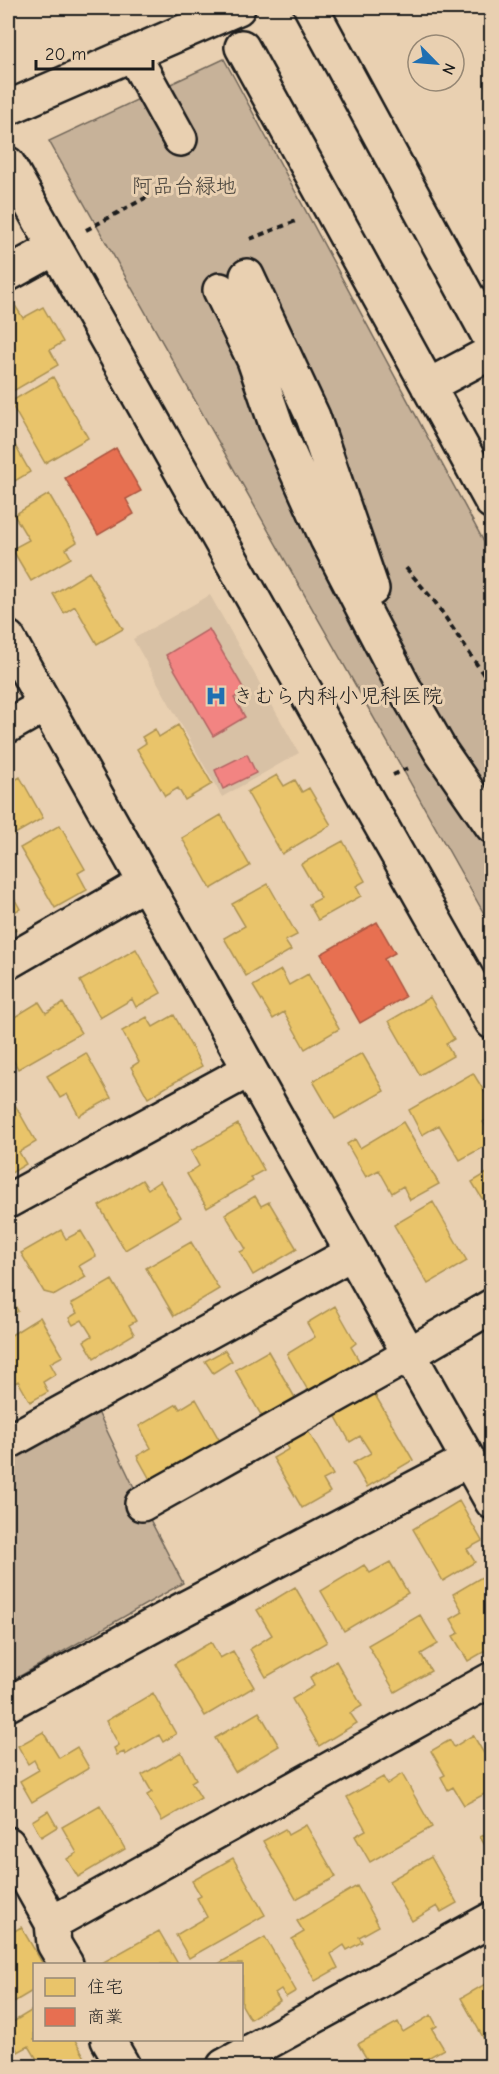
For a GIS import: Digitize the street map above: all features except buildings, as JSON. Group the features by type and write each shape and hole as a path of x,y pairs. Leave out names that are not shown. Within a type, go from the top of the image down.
{"street":[{"path":"8,108 238,8"},
{"path":"311,8 492,342"},
{"path":"242,47 492,502"},
{"path":"133,54 180,139"},
{"path":"8,164 492,1022"},
{"path":"8,274 55,248"},
{"path":"234,283 254,360 277,427 327,539 406,691 441,752 492,826"},
{"path":"428,386 492,352"},
{"path":"8,638 492,1502"},
{"path":"8,726 45,705"},
{"path":"8,962 145,884"},
{"path":"8,1201 249,1070"},
{"path":"8,1442 352,1253"},
{"path":"142,1504 492,1306"},
{"path":"8,1704 468,1460"},
{"path":"52,1923 492,1679"},
{"path":"8,1844 52,1923 54,1944 65,1963"},
{"path":"224,2067 492,1919"},
{"path":"109,2041 123,2067"}],"path":[{"path":"83,232 147,198"},
{"path":"248,240 298,220"},
{"path":"405,566 435,602 492,687"}],"shaded area":[{"name":"きむら内科小児科医院","path":"210,595 299,753 222,797 133,639"}],"green space":[{"name":"阿品台緑地","path":"224,59 491,555 491,926 49,141"},
{"path":"98,1412 183,1583 8,1683 8,1462"}],"place":[{"name":"きむら内科小児科医院","path":"216,696"}]}
